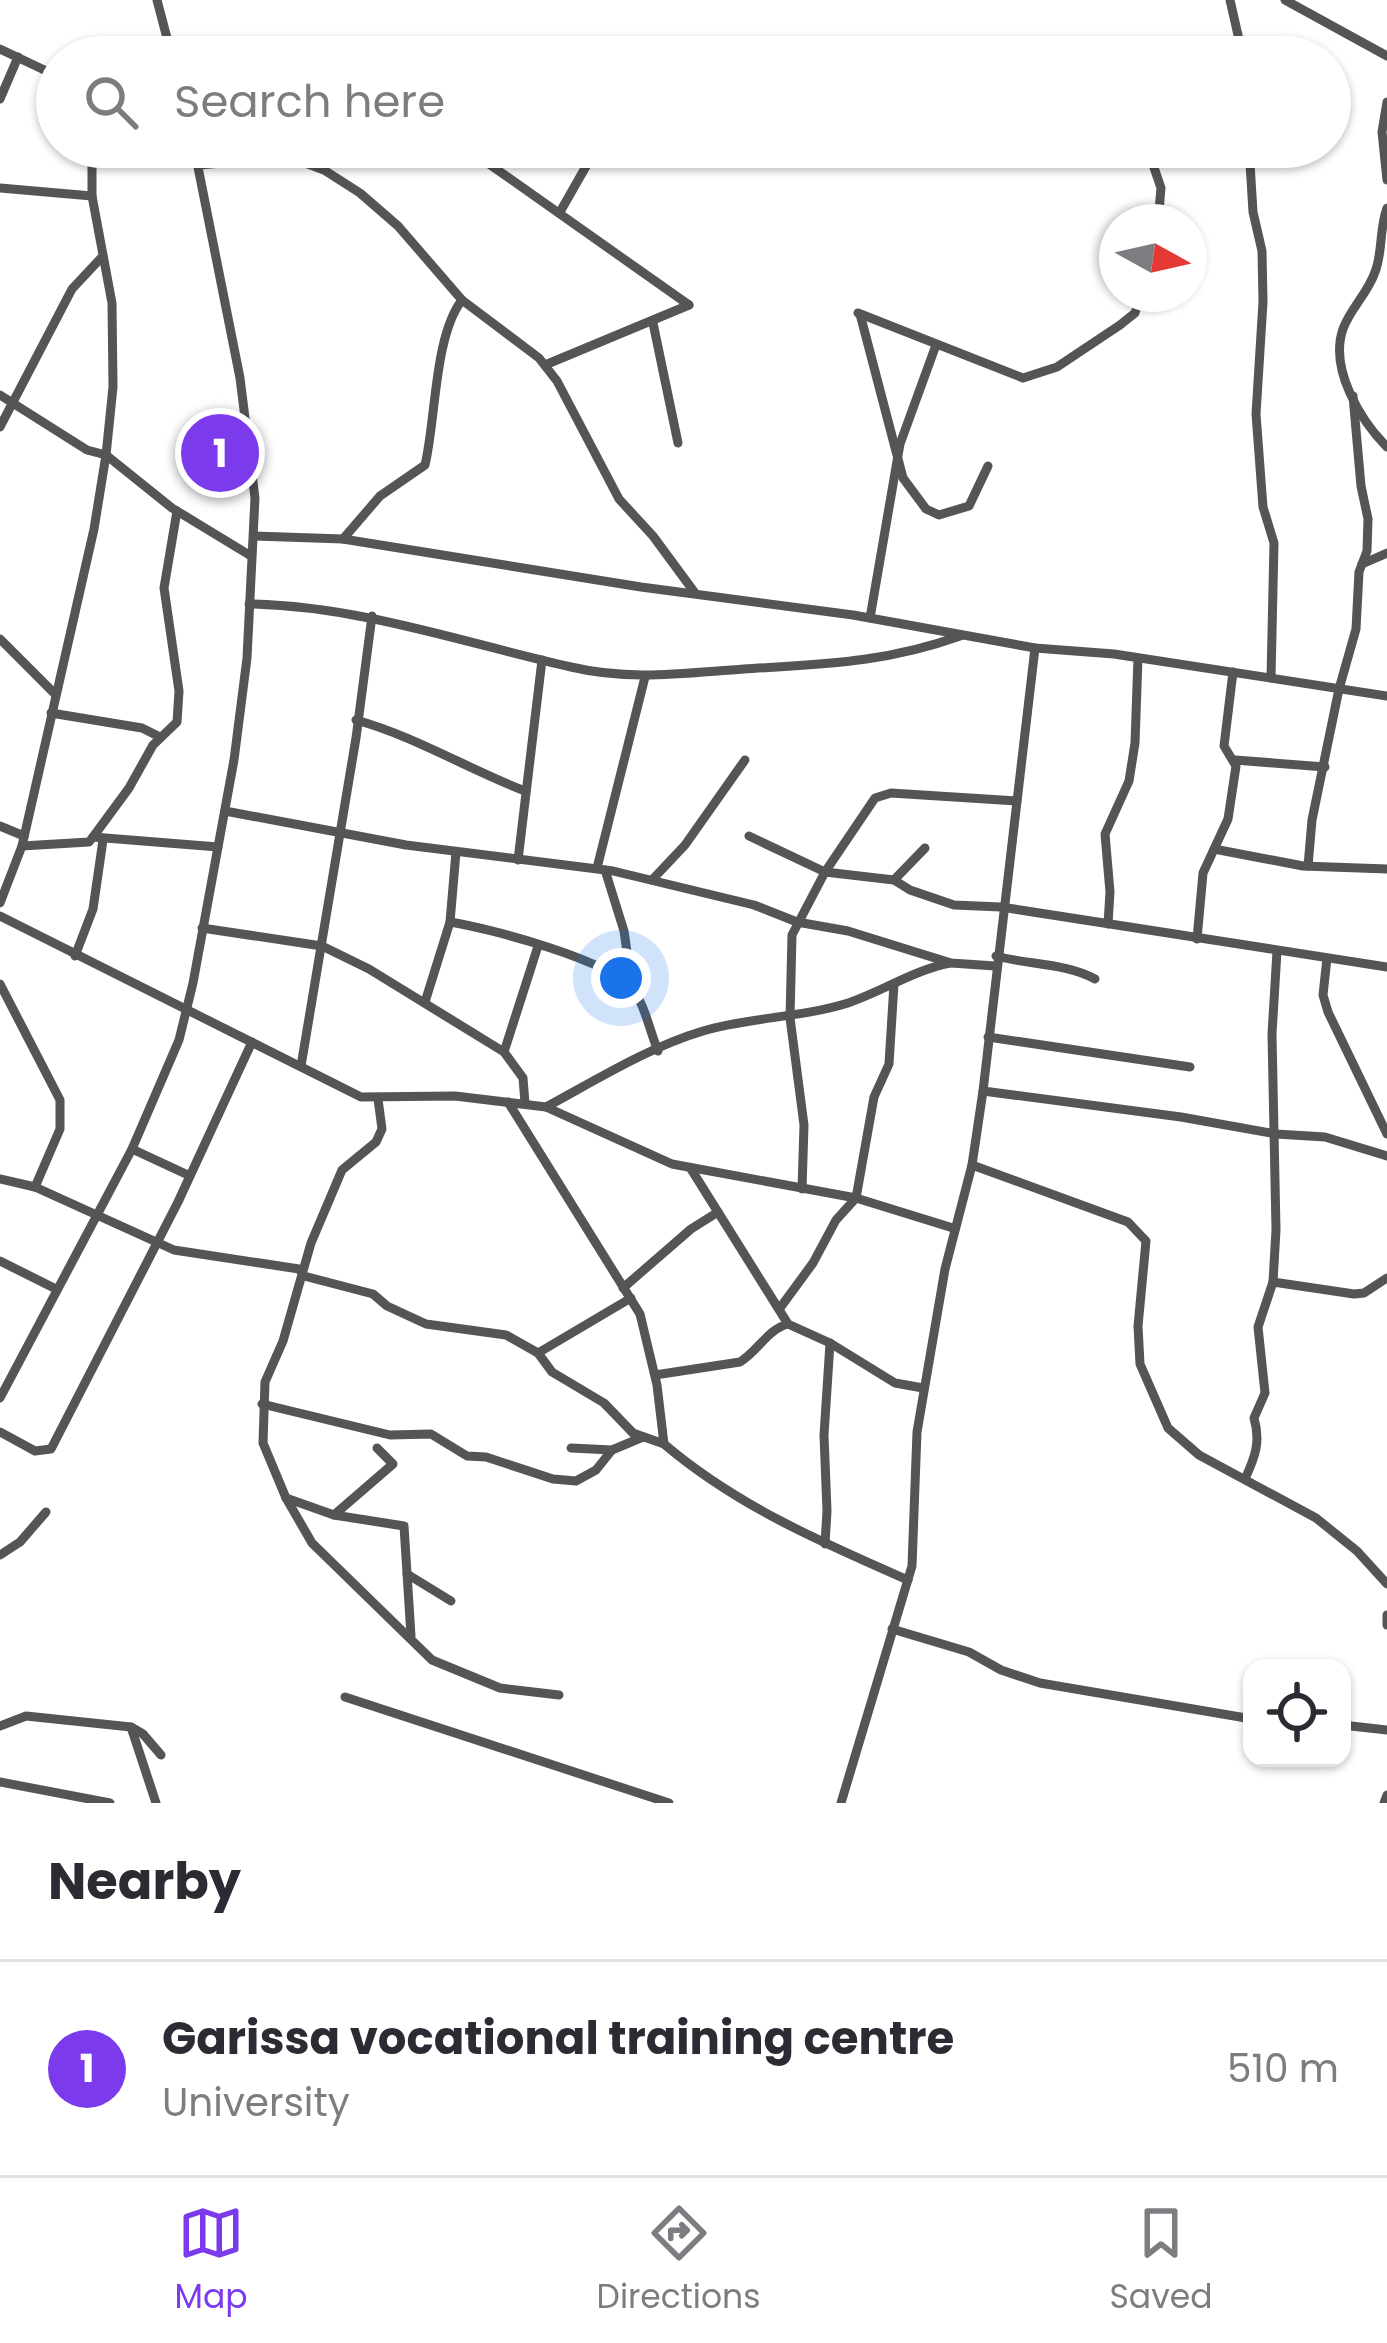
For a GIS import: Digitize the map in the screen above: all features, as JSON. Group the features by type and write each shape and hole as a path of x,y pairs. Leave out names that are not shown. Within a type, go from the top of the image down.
{"street":[{"path":"157,0 166,36"},
{"path":"1230,0 1238,36"},
{"path":"1285,0 1351,36"},
{"path":"1351,36 1387,56"},
{"path":"0,49 36,66"},
{"path":"0,99 18,57"},
{"path":"1387,102 1382,132 1387,180"},
{"path":"0,903 23,841 90,548 106,455 114,338 92,168"},
{"path":"0,1398 162,1084 187,1012 225,811 248,658 253,474 240,378 199,168"},
{"path":"319,168 360,193 398,226 462,300 544,365 575,412 620,499 695,593"},
{"path":"496,168 689,305 544,365"},
{"path":"560,212 585,168"},
{"path":"1154,168 1161,188 1160,204"},
{"path":"1250,168 1262,250 1257,442 1263,507 1274,543 1271,678"},
{"path":"0,188 92,196"},
{"path":"1387,208 1375,274 1349,315 1340,344 1342,370 1368,429 1387,447"},
{"path":"0,427 72,289 101,258"},
{"path":"343,539 380,496 425,465 443,355 455,308 462,300"},
{"path":"988,466 969,506 939,515 926,509 903,478 859,314 1023,378 1057,367 1135,312"},
{"path":"653,323 678,443"},
{"path":"870,618 898,456 937,345"},
{"path":"0,395 87,450 106,455 176,511 251,556"},
{"path":"1308,866 1312,820 1356,629 1368,518 1360,486 1353,396"},
{"path":"75,956 93,909 98,838 178,715 164,588 176,511"},
{"path":"254,536 343,539 870,618 1035,648 1138,658 1387,696"},
{"path":"1362,564 1387,553"},
{"path":"249,604 300,605 372,616 574,668 645,677 855,664 922,650 965,634"},
{"path":"302,1066 372,616"},
{"path":"0,639 56,694"},
{"path":"841,1803 908,1580 915,1540 917,1432 953,1228 972,1165 1035,648"},
{"path":"1108,924 1106,834 1129,781 1138,658"},
{"path":"518,860 542,659"},
{"path":"1197,938 1203,873 1228,819 1235,760 1224,746 1233,672"},
{"path":"645,677 601,869 624,932 632,988 658,1051"},
{"path":"51,713 142,728 160,737"},
{"path":"356,721 393,730 525,791"},
{"path":"652,880 685,845 745,760"},
{"path":"1235,760 1325,767"},
{"path":"802,1190 804,1124 790,1018 792,935 797,922 875,798 1017,801"},
{"path":"225,811 456,852 601,869 754,905 797,922 848,931 951,963"},
{"path":"0,826 23,841 89,842 98,838 218,847"},
{"path":"749,836 825,872 894,880 954,905 1001,907 1387,967"},
{"path":"894,880 925,848"},
{"path":"1214,849 1308,866 1387,868"},
{"path":"425,1002 450,922 456,852"},
{"path":"0,931 3,917 362,1097 427,1094 525,1103 547,1108 672,1164 856,1198 953,1228"},
{"path":"450,922 578,958 632,988"},
{"path":"202,928 322,946 504,1052 523,1078 525,1103"},
{"path":"504,1052 538,946"},
{"path":"1246,1479 1257,1452 1254,1418 1265,1393 1258,1327 1273,1282 1272,1034 1277,951"},
{"path":"1328,958 1324,994 1328,1012 1387,1133"},
{"path":"547,1108 704,1031 790,1018 850,1002 926,968 996,961 1079,970 1095,979"},
{"path":"0,984 63,1113 35,1187"},
{"path":"780,1308 813,1263 836,1220 856,1198 874,1097 889,1064 894,984"},
{"path":"988,1036 1190,1067"},
{"path":"0,1432 35,1451 51,1449 178,1202 252,1042"},
{"path":"983,1091 1325,1137 1387,1156"},
{"path":"378,1099 382,1130 376,1142 342,1170 311,1243 304,1276 265,1382 263,1443 312,1543 432,1660 500,1688 559,1695"},
{"path":"508,1102 640,1314 664,1444"},
{"path":"132,1149 188,1175"},
{"path":"972,1165 1128,1222 1139,1231 1148,1256 1139,1298 1140,1364 1168,1428 1183,1442 1340,1535 1387,1584"},
{"path":"691,1168 788,1324"},
{"path":"0,1179 35,1187 156,1241 209,1258 298,1269 304,1276 373,1294 426,1324 506,1335 538,1353 552,1372 604,1403 643,1437 664,1444 735,1497 908,1580"},
{"path":"623,1288 718,1212"},
{"path":"0,1261 56,1289"},
{"path":"1273,1282 1354,1294 1387,1278"},
{"path":"538,1353 631,1298"},
{"path":"655,1376 740,1362 776,1327 788,1324 830,1343 895,1383 923,1388"},
{"path":"825,1544 824,1435 830,1343"},
{"path":"262,1405 390,1435 431,1434 467,1456 486,1457 554,1479 576,1481 596,1470 612,1450"},
{"path":"571,1448 612,1450 643,1437"},
{"path":"334,1515 393,1464 377,1448"},
{"path":"286,1498 334,1515 404,1526 411,1636"},
{"path":"0,1555 20,1542 46,1513"},
{"path":"407,1574 451,1601"},
{"path":"1387,1615 1387,1625"},
{"path":"892,1629 969,1652 1001,1670 1040,1683 1243,1717"},
{"path":"345,1697 669,1803"},
{"path":"0,1726 26,1716 131,1726 161,1755"},
{"path":"131,1726 155,1803"},
{"path":"1351,1726 1387,1730"},
{"path":"0,1782 110,1803"}],"place":[{"name":"Garissa vocational training centre","path":"220,453"}]}
